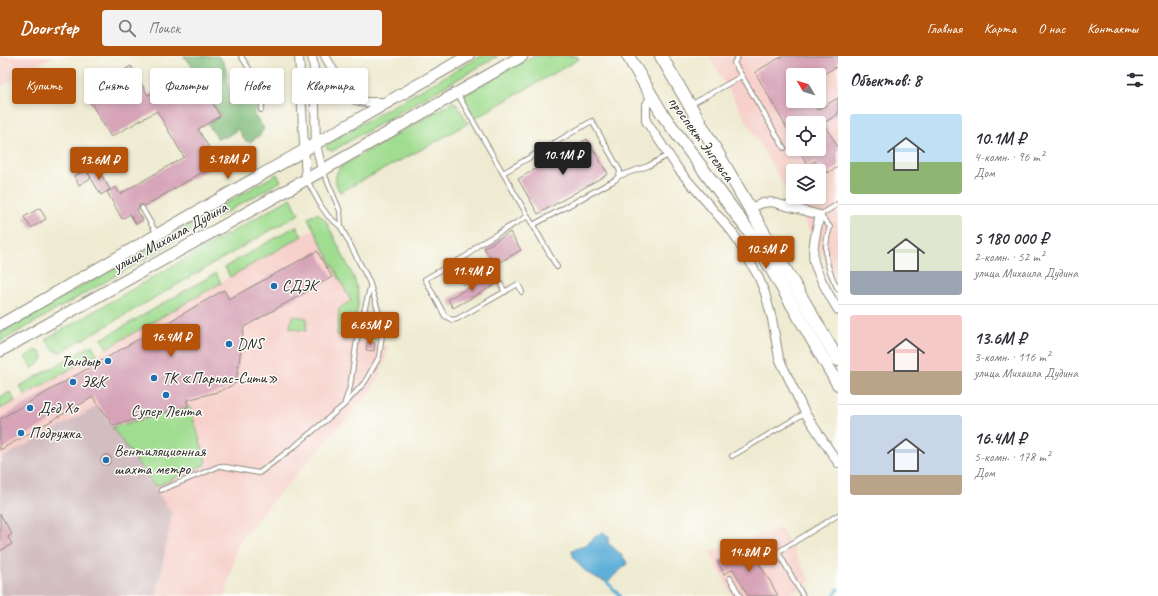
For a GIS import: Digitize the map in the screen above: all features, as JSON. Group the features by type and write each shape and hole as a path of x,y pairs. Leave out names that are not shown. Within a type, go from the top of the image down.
{"main road":[{"name":"проспект Энгельса","path":"628,56 663,115 758,234"},
{"name":"проспект Энгельса","path":"661,56 750,208 758,234"},
{"path":"758,234 838,360"},
{"path":"758,234 838,384"}],"street":[{"path":"300,56 306,179"},
{"path":"312,56 314,70 316,144 322,170"},
{"path":"325,56 348,96 360,102 389,102"},
{"name":"улица Михаила Дудина","path":"0,325 468,56"},
{"name":"улица Михаила Дудина","path":"0,351 522,56"},
{"path":"652,96 646,106 646,121 679,170 725,223 758,276 765,293 772,319 778,358 805,413 838,463"},
{"path":"750,208 763,203 771,202 820,215 815,243 814,261 823,283 838,310"}],"lane":[{"path":"241,56 260,86 264,97 261,110"},
{"path":"738,56 734,63 784,148"},
{"path":"690,106 742,76"},
{"path":"457,93 557,267"},
{"path":"503,173 592,121 620,171 619,176"},
{"path":"533,225 615,180 619,176 648,166 668,155"},
{"path":"322,170 340,211 341,227"},
{"path":"162,490 220,466 259,474 344,405 366,382 379,357 382,335 378,310 369,281 341,227 328,216 306,179"},
{"path":"837,207 820,215 830,227 826,240 826,254 829,273 838,289"},
{"path":"142,208 157,235"},
{"path":"522,292 518,284 457,319 448,319 425,279 468,255 478,245 528,216"},
{"path":"454,263 464,282"},
{"path":"495,274 505,292"},
{"path":"344,405 350,386 358,339 370,287"},
{"path":"732,456 805,413"},
{"path":"803,596 778,552 838,515"},
{"path":"730,578 740,596"}],"shaded area":[{"path":"0,56 53,56 32,68 12,68 12,80 0,87"},
{"path":"709,56 838,56 838,280 794,204 826,204 826,164 786,164 786,190"},
{"path":"314,229 352,301 341,307 337,335 388,346 386,358 378,380 369,394 263,512 237,545 226,596 158,596 171,513 98,407 0,459 0,409"},
{"path":"98,406 172,513 157,596 0,596 0,542 12,534 0,514 0,459"},
{"path":"781,528 811,582 787,596 733,596 710,552"}],"green space":[{"path":"183,56 218,56 225,65 230,92 230,104 254,104 256,106 256,111 253,114 264,128 260,135 250,142 245,141 238,129 226,137 217,138 208,124 221,116 214,104 222,104 222,68 193,68"},
{"path":"481,56 498,56 332,151 327,149 326,145 329,142"},
{"path":"533,56 577,56 579,59 475,118 464,99 464,95"},
{"path":"453,102 456,103 468,123 428,146 340,192 337,185 336,176 341,166"},
{"path":"277,174 281,181 0,342 0,333"},
{"path":"291,198 299,214 61,352 57,352 52,349 46,339"},
{"path":"318,213 326,221 354,278 358,293 358,306 351,337 337,335 339,310 351,301 308,218"},
{"path":"296,226 302,236 230,277 225,267"},
{"path":"216,273 221,283 107,348 102,339"},
{"path":"292,316 307,318 306,331 290,328"},
{"path":"370,317 375,319 376,341 363,339 368,319"},
{"path":"92,345 97,354 25,395 20,386"},
{"path":"34,351 40,352 43,358 40,363 32,368 25,357"},
{"path":"10,392 15,401 0,409 0,397"},
{"path":"190,407 206,461 204,465 155,487 112,427"}],"water":[{"path":"603,532 609,537 608,543 622,556 627,564 607,582 585,571 578,564 572,553 572,550 585,546"}],"building":[{"path":"783,56 838,56 838,66 826,73 826,68 786,68 786,108 816,108 817,110 826,108 826,105 838,98 838,114 826,122 826,116 786,116 786,127 755,72"},
{"path":"142,85 148,95 150,94 150,104 213,104 220,116 198,129 218,163 145,206 140,205 137,210 143,220 136,224 130,214 122,219 107,192 116,187 120,194 184,157 157,111 111,137 92,104 142,104"},
{"path":"826,126 838,147 838,167 827,173 826,164 816,164 815,161 807,164 802,156 826,156"},
{"path":"587,139 608,174 538,214 518,179"},
{"path":"97,168 110,189 101,195 88,173"},
{"path":"86,170 91,178 79,185 74,176"},
{"path":"40,208 46,219 31,228 24,217"},
{"path":"510,232 521,250 495,265 484,248"},
{"name":"ТК «Парнас-Сити»","path":"317,251 332,277 244,327 236,383 221,391 187,400 188,407 113,425 93,397 0,450 0,419 224,290 229,299"},
{"path":"490,276 495,285 453,308 448,299"},
{"path":"367,342 375,343 374,351 366,350"},
{"name":"Вентиляционная шахта метро","path":"106,455 111,460 106,465 101,460"},
{"path":"0,514 12,534 8,537 12,544 0,551"},
{"path":"748,545 778,596 748,596 733,569 724,574 718,562"}],"waterway":[{"path":"607,582 620,596"},
{"path":"834,596 838,589"}],"place":[{"name":"СДЭК","path":"274,286"},
{"name":"DNS","path":"229,344"},
{"name":"Тандыр","path":"108,361"},
{"name":"ТК «Парнас-Сити»","path":"154,378"},
{"name":"Э&К","path":"73,382"},
{"name":"Супер Лента","path":"166,395"},
{"name":"Дед Хо","path":"30,408"},
{"name":"Подружка","path":"21,433"},
{"name":"Вентиляционная шахта метро","path":"106,460"}]}
